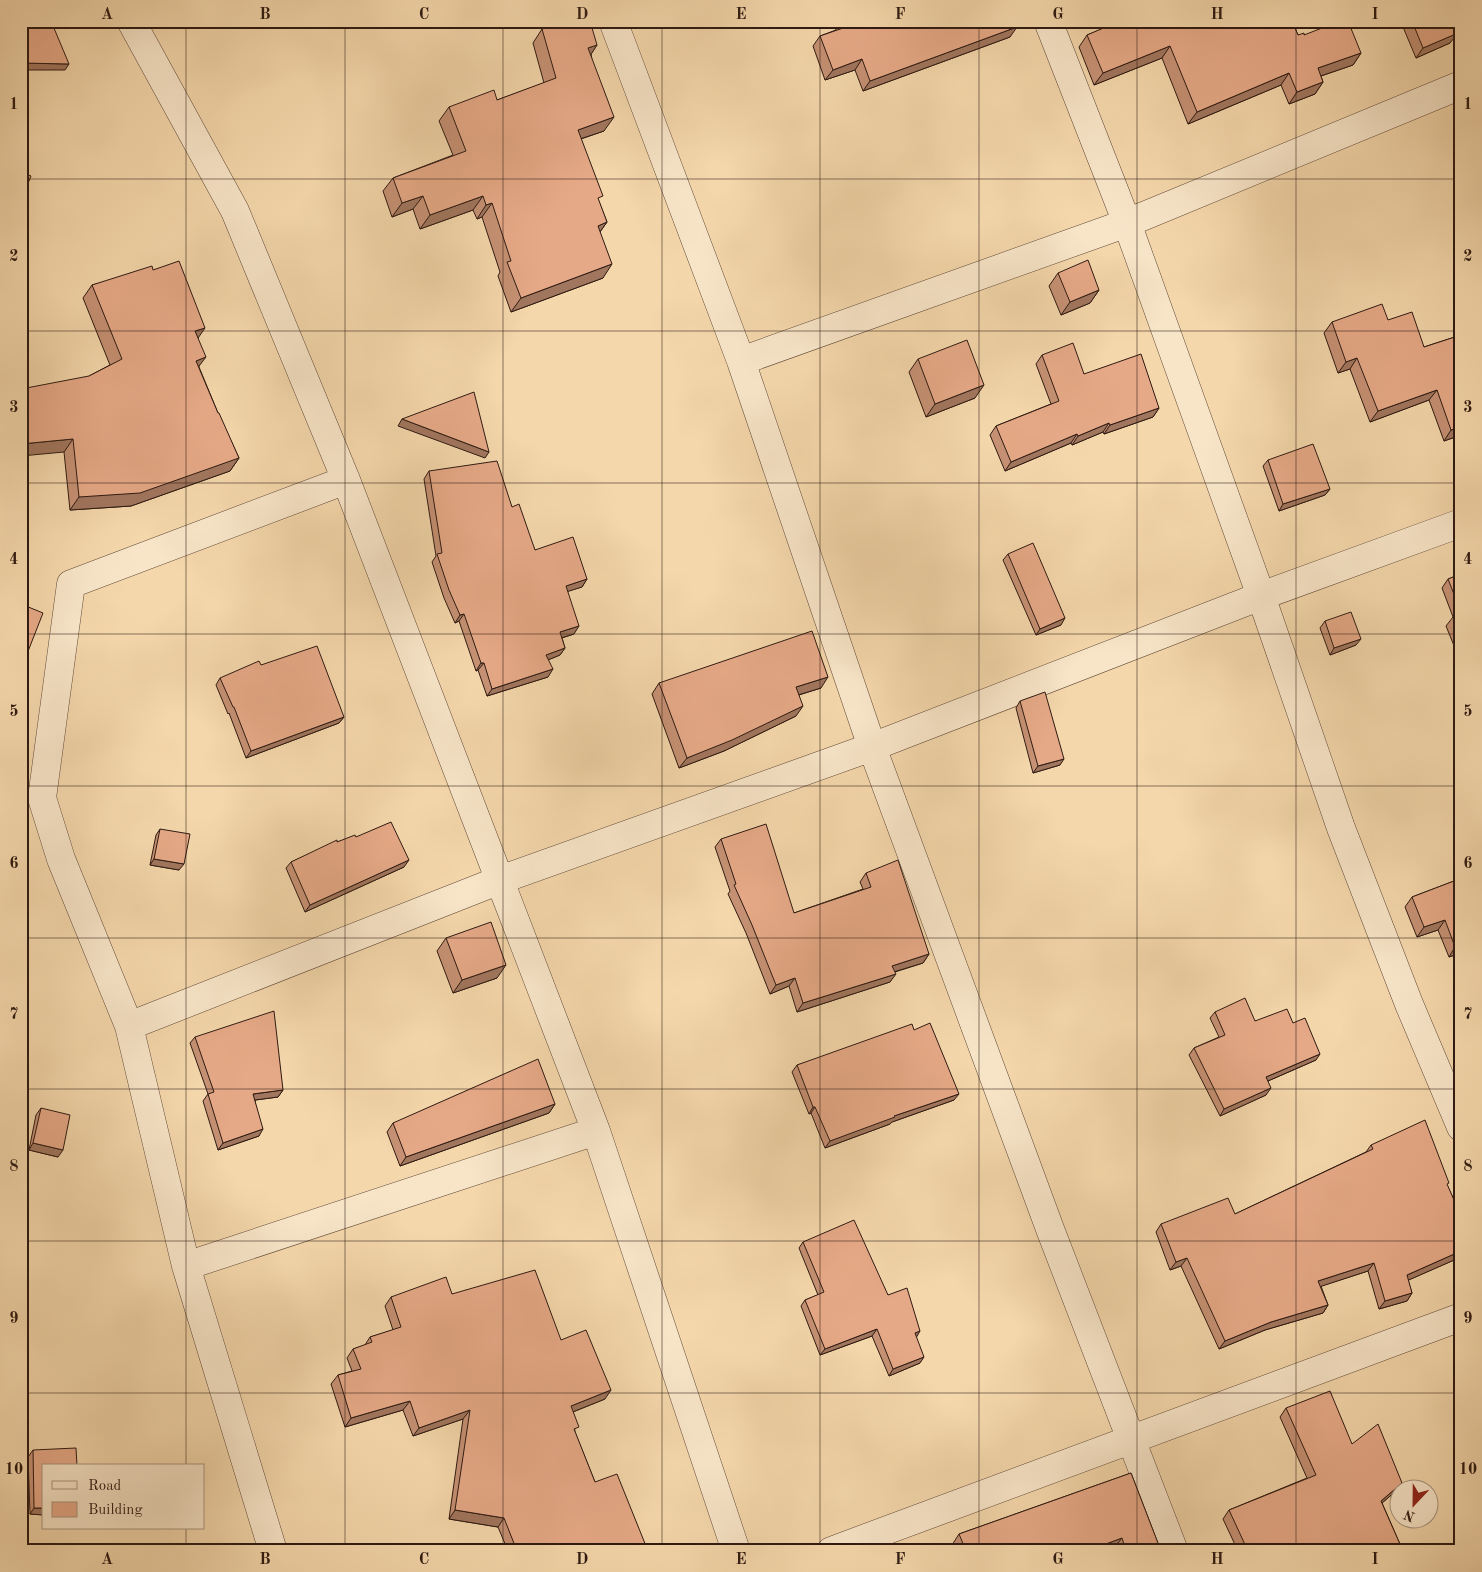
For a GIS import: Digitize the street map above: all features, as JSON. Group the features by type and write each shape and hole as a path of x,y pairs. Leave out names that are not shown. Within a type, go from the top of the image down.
{"street":[{"path":"131,21 235,211 346,480 596,1132 736,1551"},
{"path":"613,21 741,361 872,747 1050,1229 1174,1551"},
{"path":"1048,21 1127,222 1261,596 1341,828 1409,1004 1461,1128"},
{"path":"741,361 1127,222 1461,85"},
{"path":"273,1551 186,1266 129,1026 61,859 42,798 71,584 346,480"},
{"path":"129,1026 500,880 872,747 1261,596 1461,523"},
{"path":"186,1266 596,1132"},
{"path":"831,1551 1461,1317"}],"building":[{"path":"21,21 51,21 69,64 21,63"},
{"path":"570,21 590,21 597,45 588,48 614,117 578,130 603,196 598,198 607,222 598,226 612,264 521,298 507,262 511,261 492,203 486,205 483,196 430,215 423,196 402,203 393,178 466,151 449,107 494,90 497,100 556,78 542,29"},
{"path":"844,21 1016,21 1017,27 870,81 862,59 833,70 820,36 846,27"},
{"path":"1112,21 1292,21 1298,35 1304,33 1304,35 1340,21 1348,21 1361,53 1318,68 1323,82 1297,92 1289,73 1197,112 1170,46 1103,73 1087,35 1113,24"},
{"path":"1412,21 1453,21 1458,33 1423,48"},
{"path":"21,172 31,176 21,203"},
{"path":"21,229 25,230 21,241"},
{"path":"1088,260 1099,290 1070,302 1058,273"},
{"path":"179,261 205,328 195,331 206,357 196,361 239,458 140,493 79,497 73,439 21,444 21,389 89,376 122,359 92,285 152,266 153,270"},
{"path":"1382,304 1388,320 1412,312 1424,347 1461,335 1461,427 1451,430 1437,390 1378,411 1357,358 1346,362 1332,322"},
{"path":"967,340 984,385 935,404 918,359"},
{"path":"1073,343 1084,374 1141,354 1159,408 1110,425 1109,423 1078,436 1077,434 1011,462 996,426 1059,401 1042,355"},
{"path":"474,392 489,452 402,419"},
{"path":"1313,444 1330,489 1283,504 1268,460"},
{"path":"497,461 512,507 519,504 535,550 573,537 587,579 566,586 579,626 560,632 565,648 546,655 553,669 492,689 484,663 481,663 464,614 460,615 449,590 437,554 442,553 429,471"},
{"path":"1033,543 1065,618 1040,629 1008,554"},
{"path":"1461,574 1461,612 1448,579"},
{"path":"21,604 43,613 25,659 21,658"},
{"path":"1351,612 1361,639 1334,648 1325,621"},
{"path":"1461,614 1461,638 1453,617"},
{"path":"812,631 828,677 796,687 803,706 732,740 687,758 659,683"},
{"path":"317,646 344,717 251,751 234,707 220,678 259,661 261,665"},
{"path":"1045,692 1064,759 1038,766 1020,701"},
{"path":"391,822 409,860 310,905 291,862 337,840 337,842 355,835 356,837"},
{"path":"766,824 794,913 871,887 866,873 898,860 929,954 892,966 896,974 803,1003 795,978 776,985 734,885 736,884 721,839"},
{"path":"160,829 190,834 184,864 154,859"},
{"path":"1454,881 1456,885 1461,882 1461,945 1455,947 1445,920 1424,927 1412,897"},
{"path":"491,922 506,965 462,980 446,938"},
{"path":"1245,998 1255,1021 1287,1009 1293,1023 1305,1018 1320,1054 1266,1077 1271,1088 1224,1109 1194,1048 1225,1035 1215,1012"},
{"path":"274,1011 283,1090 253,1094 263,1129 223,1143 208,1094 214,1092 195,1037"},
{"path":"930,1023 959,1094 894,1116 830,1141 815,1107 813,1107 797,1065 912,1024 914,1030"},
{"path":"538,1059 555,1104 406,1157 393,1123"},
{"path":"41,1108 70,1115 63,1150 33,1143"},
{"path":"1425,1120 1449,1183 1447,1184 1461,1216 1461,1251 1407,1275 1412,1293 1385,1301 1374,1263 1318,1281 1328,1305 1271,1322 1225,1341 1187,1258 1176,1262 1161,1224 1228,1198 1235,1214 1373,1149 1371,1145"},
{"path":"854,1220 888,1295 907,1288 920,1331 915,1333 924,1357 893,1369 877,1329 825,1349 805,1300 824,1292 803,1242"},
{"path":"535,1270 561,1340 586,1330 611,1390 571,1406 579,1427 574,1429 595,1482 617,1474 648,1551 517,1551 504,1518 455,1510 470,1410 419,1428 410,1401 351,1418 338,1375 361,1369 353,1349 372,1342 370,1337 401,1327 391,1297 446,1277 452,1294"},
{"path":"1330,1391 1352,1444 1378,1424 1401,1480 1390,1480 1390,1493 1381,1501 1390,1521 1390,1530 1394,1530 1403,1551 1248,1551 1229,1510 1316,1475 1286,1408"},
{"path":"76,1448 77,1464 42,1464 42,1508 34,1508 33,1450"},
{"path":"1131,1473 1161,1551 1126,1551 1122,1538 1087,1551 950,1551 964,1546 959,1534"}]}
